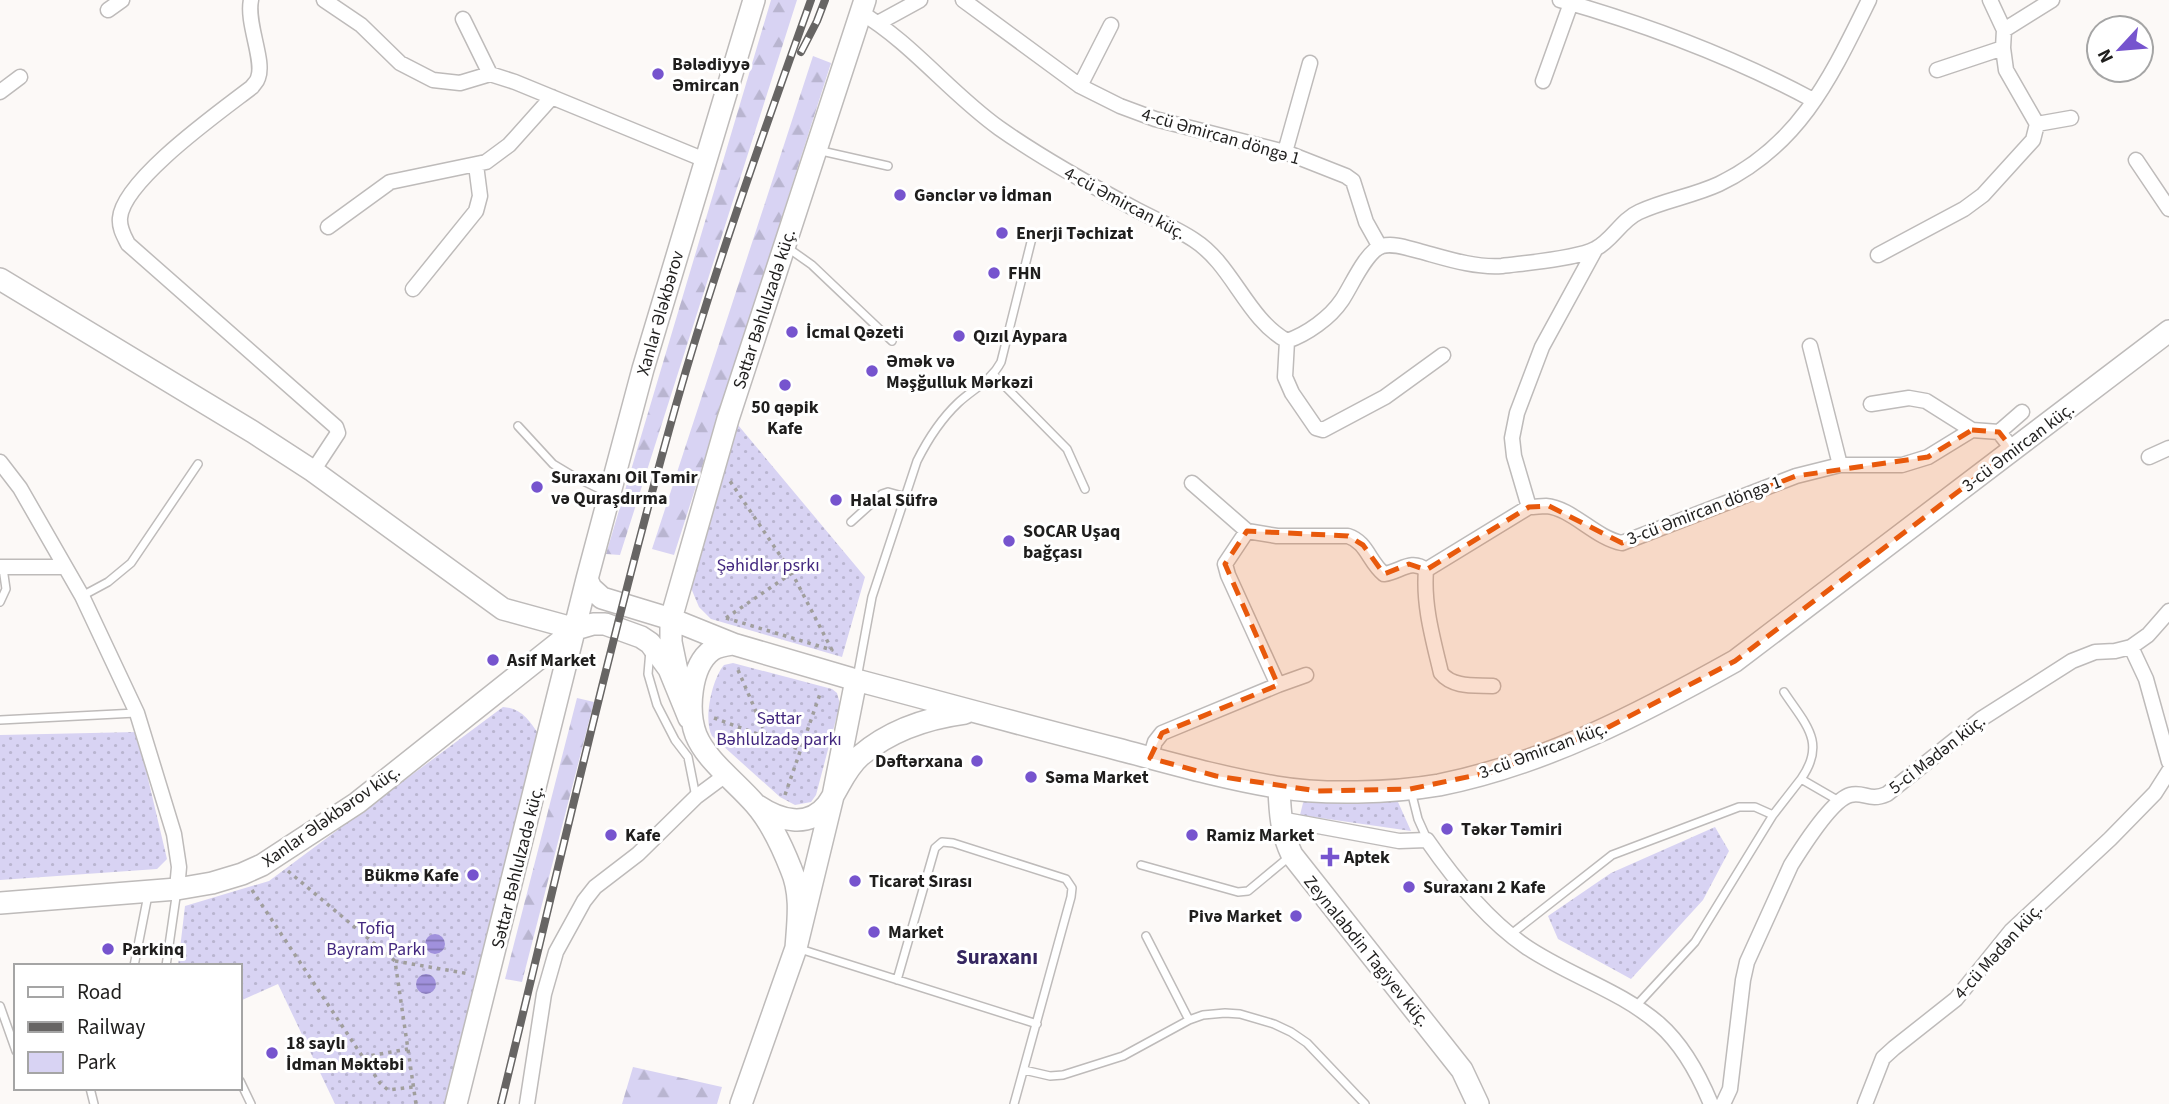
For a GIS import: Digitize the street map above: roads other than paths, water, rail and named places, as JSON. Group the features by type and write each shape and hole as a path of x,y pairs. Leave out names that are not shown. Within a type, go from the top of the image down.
{"main road":[{"name":"Xanlar Ələkbərov","path":"576,629 643,369 754,0"},
{"name":"Səttar Bəhlulzadə küç.","path":"696,735 673,657 671,619 712,474 784,247 816,150 868,12"},
{"path":"2,282 253,432 313,471 503,609 576,629 605,624 640,636 650,643 669,669 703,747 756,805 769,824 792,871 799,903 796,948"},
{"name":"3-cü Əmircan küç.","path":"832,796 850,765 873,746 917,724 974,712 1216,776 1279,788 1318,791 1410,789 1491,772 1540,756 1605,729 1735,661 2169,331"},
{"path":"587,579 591,588 602,598 671,619 733,644 974,712"},
{"name":"Səttar Bəhlulzadə küç.","path":"456,1104 576,629"},
{"name":"Xanlar Ələkbərov küç.","path":"0,902 177,889 242,874 288,850 357,803 576,629"},
{"path":"696,735 692,697 700,665 713,650 733,644"},
{"path":"741,1104 796,948 856,680"},
{"name":"Zeynalabdin Tagiyev küç.","path":"1279,788 1280,819 1284,838 1292,855 1462,1070 1478,1104"},
{"path":"756,805 775,817 790,821 816,815 826,807 832,796"}],"street":[{"path":"108,10 122,0"},
{"path":"251,0 252,33 259,63 259,77 252,87 170,152 151,171 124,203 120,218 121,231 128,244 335,427 338,433 313,471"},
{"path":"324,0 361,25 400,62 433,80 460,83 490,74 705,160"},
{"path":"868,12 920,0"},
{"name":"4-cü Əmircan döngə 1","path":"963,0 1080,86 1121,106 1155,119 1285,152 1346,176 1353,181 1366,222 1380,247"},
{"path":"1426,570 1530,508 1514,456 1512,438 1517,413 1542,347 1595,250 1635,214 1719,184 1777,147 1797,125 1824,87 1869,0"},
{"path":"1878,255 1964,209 1983,195 2033,140 2037,124 2006,70 2004,30 1990,0"},
{"path":"2004,30 2052,0"},
{"path":"1542,81 1566,2 1711,51 1762,73 1813,100"},
{"name":"4-cü Əmircan küç.","path":"868,12 963,100 999,128 1062,170 1195,240 1223,265 1263,321 1287,341"},
{"path":"463,19 490,74"},
{"path":"1080,86 1111,25"},
{"path":"1937,70 2003,48"},
{"path":"1285,152 1310,63"},
{"path":"0,92 20,77"},
{"path":"328,227 390,182 486,162 509,145 552,97"},
{"path":"2037,124 2071,118"},
{"path":"2136,160 2169,209"},
{"path":"413,289 476,211 480,196 476,164"},
{"path":"1443,355 1385,397 1323,429 1316,428 1292,393 1285,377 1287,341 1332,312 1368,258 1380,247 1395,245 1464,262 1498,266 1595,250"},
{"path":"1810,346 1840,465"},
{"path":"1871,404 1909,398 1927,401 1972,430 1999,432 2022,412"},
{"name":"3-cü Əmircan döngə 1","path":"1530,508 1549,506 1566,513 1610,541 1622,543 1796,476 1840,465 1902,464 1928,457 1972,430"},
{"path":"1999,432 2013,450"},
{"path":"2149,457 2169,448"},
{"path":"0,462 20,488 82,596 137,713 174,834 180,867 177,889"},
{"path":"1192,483 1247,531 1277,536 1348,536 1356,538 1363,545 1377,568 1384,574 1409,564 1420,565 1426,570"},
{"path":"1247,531 1225,564 1278,685"},
{"path":"1,567 64,567"},
{"path":"1426,570 1426,608 1441,673 1447,680 1461,685 1493,686"},
{"path":"2169,611 2148,635 2131,647 2146,679 2169,762"},
{"name":"5-ci Mədən küç.","path":"1839,801 1851,794 1875,799 1887,793 1981,719 2072,661 2095,652 2131,647"},
{"path":"1150,758 1155,742 1162,733 1306,675"},
{"name":"4-cü Mədən küç.","path":"1865,1104 1884,1058 1956,999 2011,931 2110,839 2155,793 2169,771"},
{"path":"527,1104 544,994 556,952 578,911 594,887 638,854 696,797 727,774"},
{"path":"1723,1104 1730,1088 1747,962 1791,865 1839,801"},
{"path":"1280,819 1399,841 1427,840 1486,913 1509,935 1635,1007 1659,1024 1675,1040 1701,1079 1711,1104"}],"lane":[{"path":"816,150 888,166"},
{"path":"856,680 872,597 917,461 926,442 944,417 994,375 1001,362 1032,238"},
{"path":"784,247 798,253 812,265 892,341"},
{"path":"994,375 1067,449 1085,489"},
{"path":"518,426 553,464 610,494"},
{"path":"82,596 108,582 131,563 198,464"},
{"path":"851,522 888,492 906,497"},
{"path":"0,602 6,589 1,567"},
{"path":"650,643 648,674 657,705 675,740 688,757 696,797"},
{"path":"1635,1007 1695,942 1773,815 1801,779 1814,756 1814,743 1805,723 1784,691"},
{"path":"0,720 137,713"},
{"path":"1801,779 1839,801"},
{"path":"1410,789 1427,840"},
{"path":"1509,935 1612,855 1739,807 1755,807 1773,815"},
{"path":"897,980 935,848 942,842 953,843 1066,879 1072,888 1071,897 1014,1104"},
{"path":"1141,865 1238,892 1248,891 1292,855"},
{"path":"166,964 177,889"},
{"path":"134,964 148,890"},
{"path":"1146,936 1189,1020"},
{"path":"796,948 1037,1024"},
{"path":"0,1006 14,1045"},
{"path":"1024,1070 1050,1076 1063,1075 1110,1062 1203,1015 1240,1014 1292,1032 1307,1043 1366,1104"},
{"path":"242,1085 251,1104"}],"railway":[{"path":"501,1104 607,666 676,405 723,252 811,0"},
{"path":"801,52 825,0"}],"place":[{"name":"Bələdiyyə Əmircan","path":"658,74"},
{"name":"Gənclər və İdman","path":"900,195"},
{"name":"Enerji Təchizat","path":"1002,233"},
{"name":"FHN","path":"994,273"},
{"name":"İcmal Qəzeti","path":"792,332"},
{"name":"Qızıl Aypara","path":"959,336"},
{"name":"Əmək və Məşğulluk Mərkəzi","path":"872,371"},
{"name":"50 qəpik Kafe","path":"785,385"},
{"name":"Suraxanı Oil Təmir və Quraşdırma","path":"537,487"},
{"name":"Halal Süfrə","path":"836,500"},
{"name":"SOCAR Uşaq bağçası","path":"1009,541"},
{"name":"Asif Market","path":"493,660"},
{"name":"Dəftərxana","path":"977,761"},
{"name":"Səma Market","path":"1031,777"},
{"name":"Təkər Təmiri","path":"1447,829"},
{"name":"Kafe","path":"611,835"},
{"name":"Ramiz Market","path":"1192,835"},
{"name":"Aptek","path":"1330,857"},
{"name":"Bükmə Kafe","path":"473,875"},
{"name":"Ticarət Sırası","path":"855,881"},
{"name":"Suraxanı 2 Kafe","path":"1409,887"},
{"name":"Pivə Market","path":"1296,916"},
{"name":"Market","path":"874,932"},
{"name":"Parkinq","path":"108,949"},
{"name":"18 saylı İdman Məktəbi","path":"272,1053"}],"district":[{"name":"Suraxanı","path":"997,957"}],"park label":[{"name":"Şəhidlər psrkı","path":"768,565"},
{"name":"Səttar Bəhlulzadə parkı","path":"779,728"},
{"name":"Tofiq Bayram Parkı","path":"376,938"}]}
